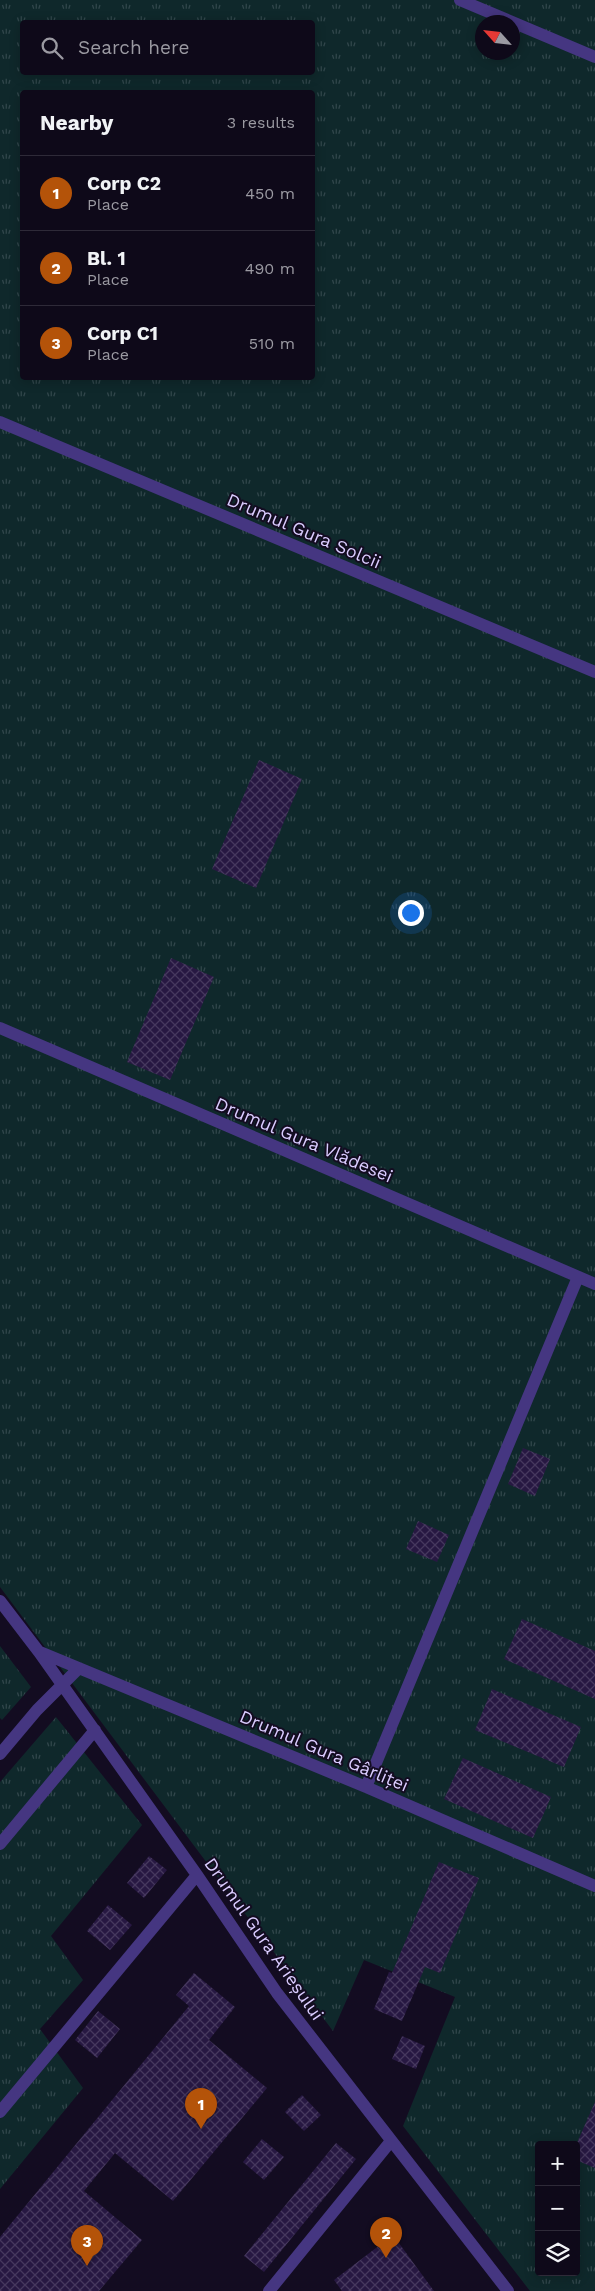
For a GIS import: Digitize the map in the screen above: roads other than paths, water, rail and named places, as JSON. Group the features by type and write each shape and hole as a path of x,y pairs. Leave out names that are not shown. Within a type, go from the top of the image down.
{"street":[{"path":"460,0 595,57"},
{"name":"Drumul Gura Solcii","path":"0,422 595,672"},
{"name":"Drumul Gura Vlădesei","path":"0,1028 595,1284"},
{"path":"366,1787 578,1277"},
{"name":"Drumul Gura Arieșului","path":"0,1601 62,1683 197,1875 277,1993 508,2291"},
{"name":"Drumul Gura Gârliței","path":"39,1652 366,1787 595,1886"},
{"path":"0,1754 62,1683 78,1668"},
{"path":"0,1844 95,1730"},
{"path":"0,2112 197,1875"},
{"path":"269,2291 391,2142"}],"place":[{"name":"Corp C2","path":"201,2129"},
{"name":"Bl. 1","path":"386,2258"},
{"name":"Corp C1","path":"87,2266"}]}
